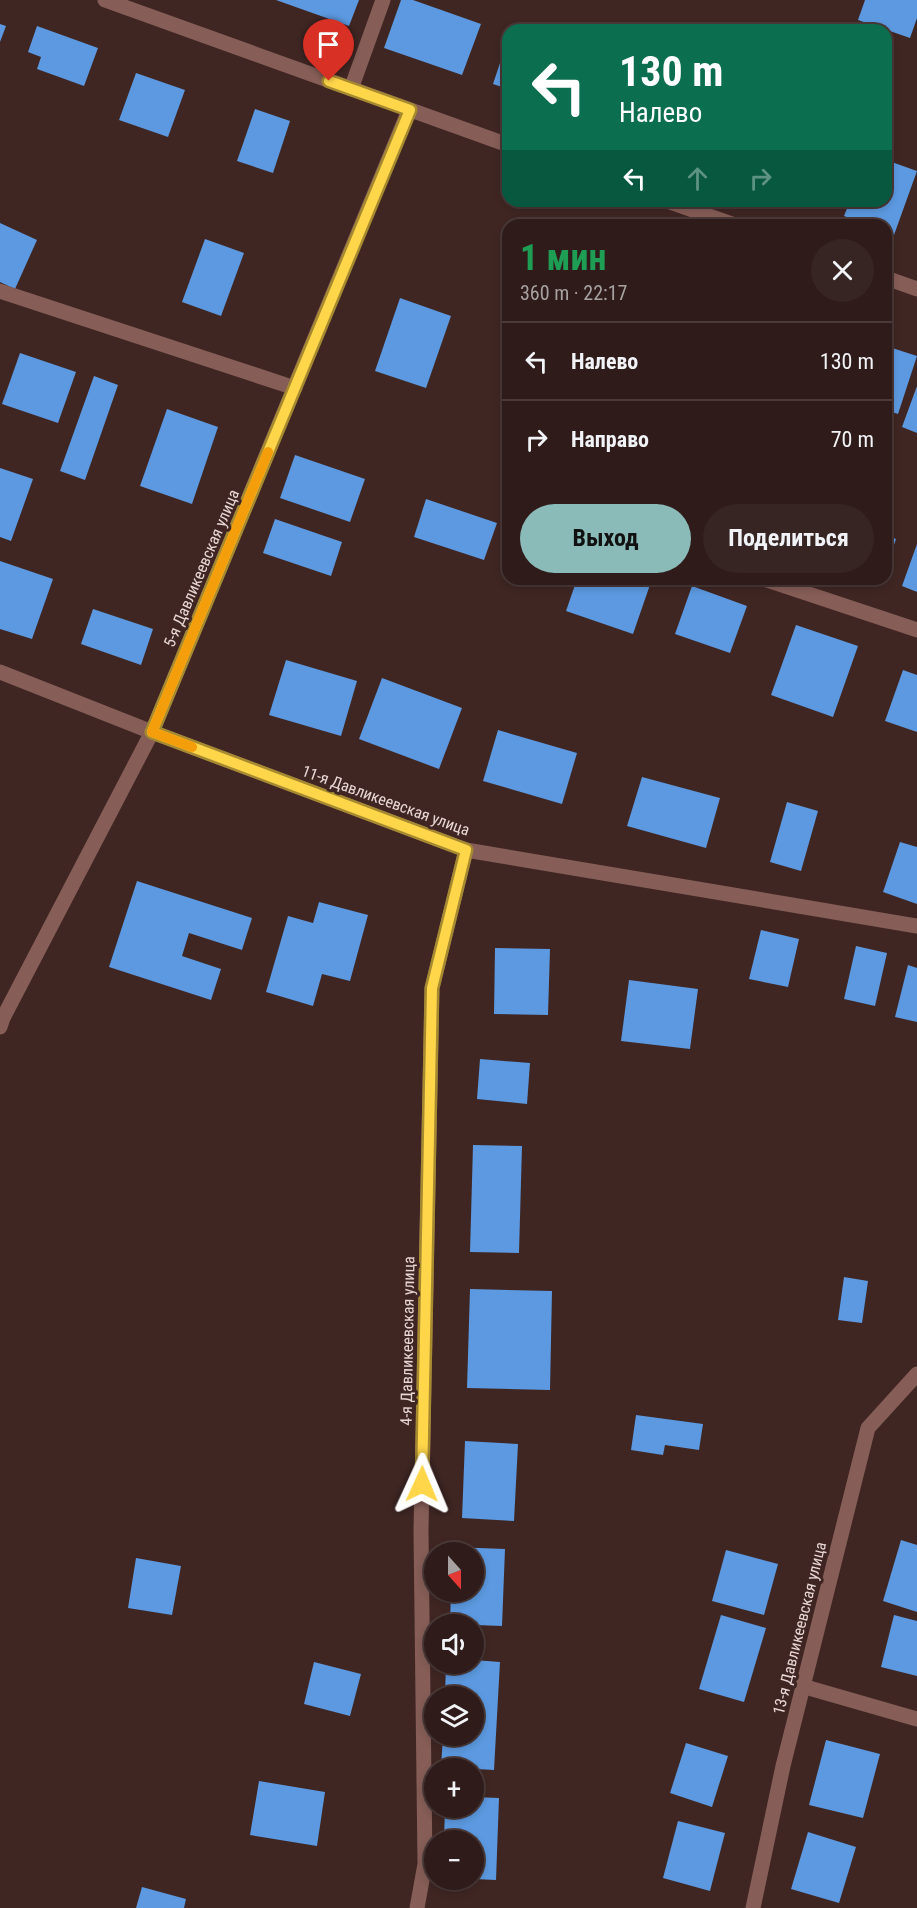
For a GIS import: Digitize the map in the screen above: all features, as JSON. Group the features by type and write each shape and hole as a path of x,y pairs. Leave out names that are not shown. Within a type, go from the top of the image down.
{"street":[{"path":"105,0 502,143"},
{"path":"351,89 382,0"},
{"name":"5-я Давликеевская улица","path":"0,1027 152,732 410,110"},
{"path":"684,207 718,219"},
{"path":"892,280 917,289"},
{"path":"0,291 295,388"},
{"path":"782,585 917,630"},
{"name":"11-я Давликеевская улица","path":"0,672 152,732 466,850 917,926"},
{"name":"4-я Давликеевская улица","path":"417,1908 424,1864 421,1531 432,988 466,850"},
{"name":"13-я Давликеевская улица","path":"753,1908 802,1686 868,1428 917,1374"},
{"path":"802,1686 917,1719"}],"building":[{"path":"276,0 359,0 349,26"},
{"path":"401,0 413,0 481,24 462,75 384,48"},
{"path":"865,0 917,0 917,18 910,38 892,32 892,24 870,24 858,20"},
{"path":"0,24 6,26 0,42"},
{"path":"37,26 98,48 84,86 37,69 41,57 28,52"},
{"path":"502,57 502,87 493,84"},
{"path":"136,73 185,90 168,137 119,120"},
{"path":"255,109 290,121 273,173 237,161"},
{"path":"892,162 917,171 894,235 892,234 892,219 852,219 844,216 848,207 892,207"},
{"path":"0,223 37,240 15,289 0,282"},
{"path":"205,239 244,253 221,316 182,302"},
{"path":"400,298 451,316 426,388 375,371"},
{"path":"892,348 917,356 898,414 892,412"},
{"path":"20,353 76,372 58,423 2,404"},
{"path":"94,376 118,385 85,480 60,471"},
{"path":"917,386 917,433 902,427"},
{"path":"167,409 218,427 192,504 140,486"},
{"path":"295,455 365,479 350,522 280,498"},
{"path":"0,468 33,479 11,541 0,537"},
{"path":"426,499 497,523 484,560 414,537"},
{"path":"275,519 342,542 331,576 263,553"},
{"path":"892,537 896,539 892,551"},
{"path":"917,544 917,592 902,586"},
{"path":"0,561 53,579 32,639 0,629"},
{"path":"575,585 650,585 633,634 566,611"},
{"path":"692,586 747,606 730,653 675,634"},
{"path":"93,609 153,629 141,665 81,644"},
{"path":"796,625 858,646 833,717 771,695"},
{"path":"286,660 357,681 341,736 269,715"},
{"path":"903,670 917,675 917,732 885,721"},
{"path":"382,678 462,708 439,769 359,739"},
{"path":"498,730 577,753 562,804 483,781"},
{"path":"642,777 720,798 706,848 627,826"},
{"path":"787,802 818,811 801,871 770,862"},
{"path":"900,842 917,847 917,904 883,892"},
{"path":"137,881 252,918 242,950 189,933 182,956 221,969 211,1000 109,967"},
{"path":"319,902 368,915 350,981 322,974 313,1006 266,992 288,916 313,923"},
{"path":"761,930 799,939 788,987 749,979"},
{"path":"856,946 887,953 875,1006 844,999"},
{"path":"495,948 550,949 548,1015 494,1014"},
{"path":"908,965 917,968 917,1022 895,1017"},
{"path":"629,980 698,989 690,1049 621,1041"},
{"path":"480,1059 530,1063 527,1104 477,1099"},
{"path":"473,1145 522,1146 519,1253 470,1252"},
{"path":"844,1277 868,1281 862,1323 838,1320"},
{"path":"470,1289 552,1291 550,1390 467,1388"},
{"path":"636,1415 703,1424 699,1450 665,1445 663,1455 631,1450"},
{"path":"465,1441 518,1444 514,1521 462,1518"},
{"path":"901,1540 917,1545 917,1612 883,1601"},
{"path":"484,1548 505,1549 502,1626 484,1625 484,1614 450,1614 451,1602 484,1602"},
{"path":"726,1550 778,1564 764,1615 712,1601"},
{"path":"136,1558 181,1566 172,1615 128,1608"},
{"path":"721,1615 766,1628 744,1702 699,1689"},
{"path":"894,1615 917,1621 917,1676 881,1667"},
{"path":"484,1661 500,1662 494,1770 484,1769 484,1758 442,1758 442,1746 484,1746 484,1686 445,1686 446,1674 484,1674"},
{"path":"314,1662 361,1674 350,1716 304,1704"},
{"path":"826,1740 880,1754 863,1818 809,1805"},
{"path":"686,1743 728,1756 712,1807 670,1793"},
{"path":"259,1781 325,1792 317,1846 250,1835"},
{"path":"484,1797 499,1798 496,1880 484,1879 484,1830 444,1830 445,1818 484,1818"},
{"path":"678,1821 725,1833 710,1891 663,1878"},
{"path":"808,1832 856,1847 839,1903 791,1889"},
{"path":"142,1887 186,1899 184,1908 136,1908"}],"slow traffic":[{"path":"192,747 152,732 268,452"}],"route":[{"path":"329,81 410,110 152,732 466,850 432,988 422,1484"}]}
